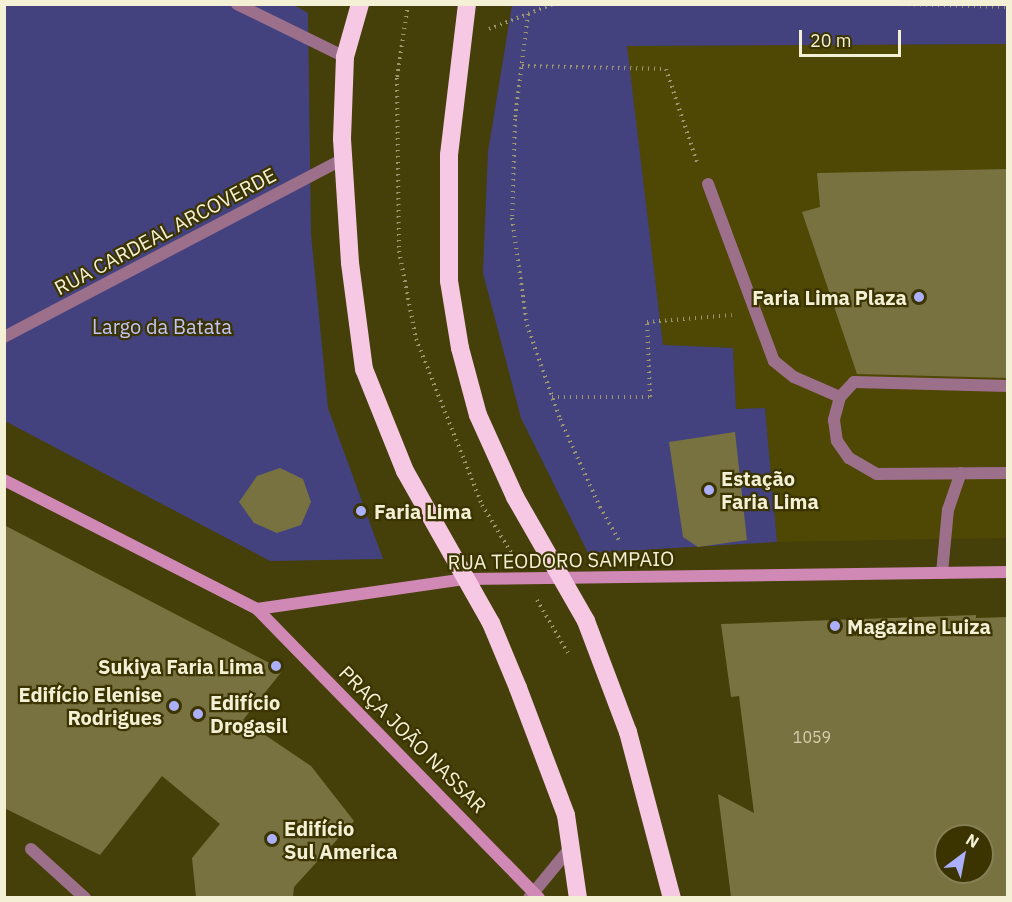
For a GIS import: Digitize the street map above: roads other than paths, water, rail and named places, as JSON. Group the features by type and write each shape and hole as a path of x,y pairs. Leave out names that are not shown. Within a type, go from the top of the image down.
{"highway":[{"path":"360,4 345,57 343,159 350,263 364,369 405,471 491,623 548,759 566,815 578,897"},
{"path":"467,4 449,155 449,281 460,348 478,415 536,537 564,578 586,621 628,732 672,897"}],"main road":[{"path":"4,480 257,609"},
{"name":"RUA TEODORO SAMPAIO","path":"257,609 466,579 1008,572"},
{"name":"PRAÇA JOÃO NASSAR","path":"257,609 534,896"}],"street":[{"path":"237,4 345,57"},
{"name":"RUA CARDEAL ARCOVERDE","path":"4,338 343,159"},
{"path":"708,184 774,361 794,377 840,397"},
{"path":"1008,386 854,382 840,397 834,420 837,441 849,458 877,474 1008,473"},
{"path":"942,573 948,510 961,473"},
{"path":"534,896 571,847"},
{"path":"31,849 85,897"}],"place":[{"name":"Faria Lima Plaza","path":"919,297"},
{"name":"Estação Faria Lima","path":"709,490"},
{"name":"Faria Lima","path":"361,511"},
{"name":"Magazine Luiza","path":"835,626"},
{"name":"Sukiya Faria Lima","path":"276,666"},
{"name":"Edifício Elenise Rodrigues","path":"174,706"},
{"name":"Edifício Drogasil","path":"198,714"},
{"name":"Edifício Sul America","path":"272,839"}],"park label":[{"name":"Largo da Batata","path":"162,326"}]}
